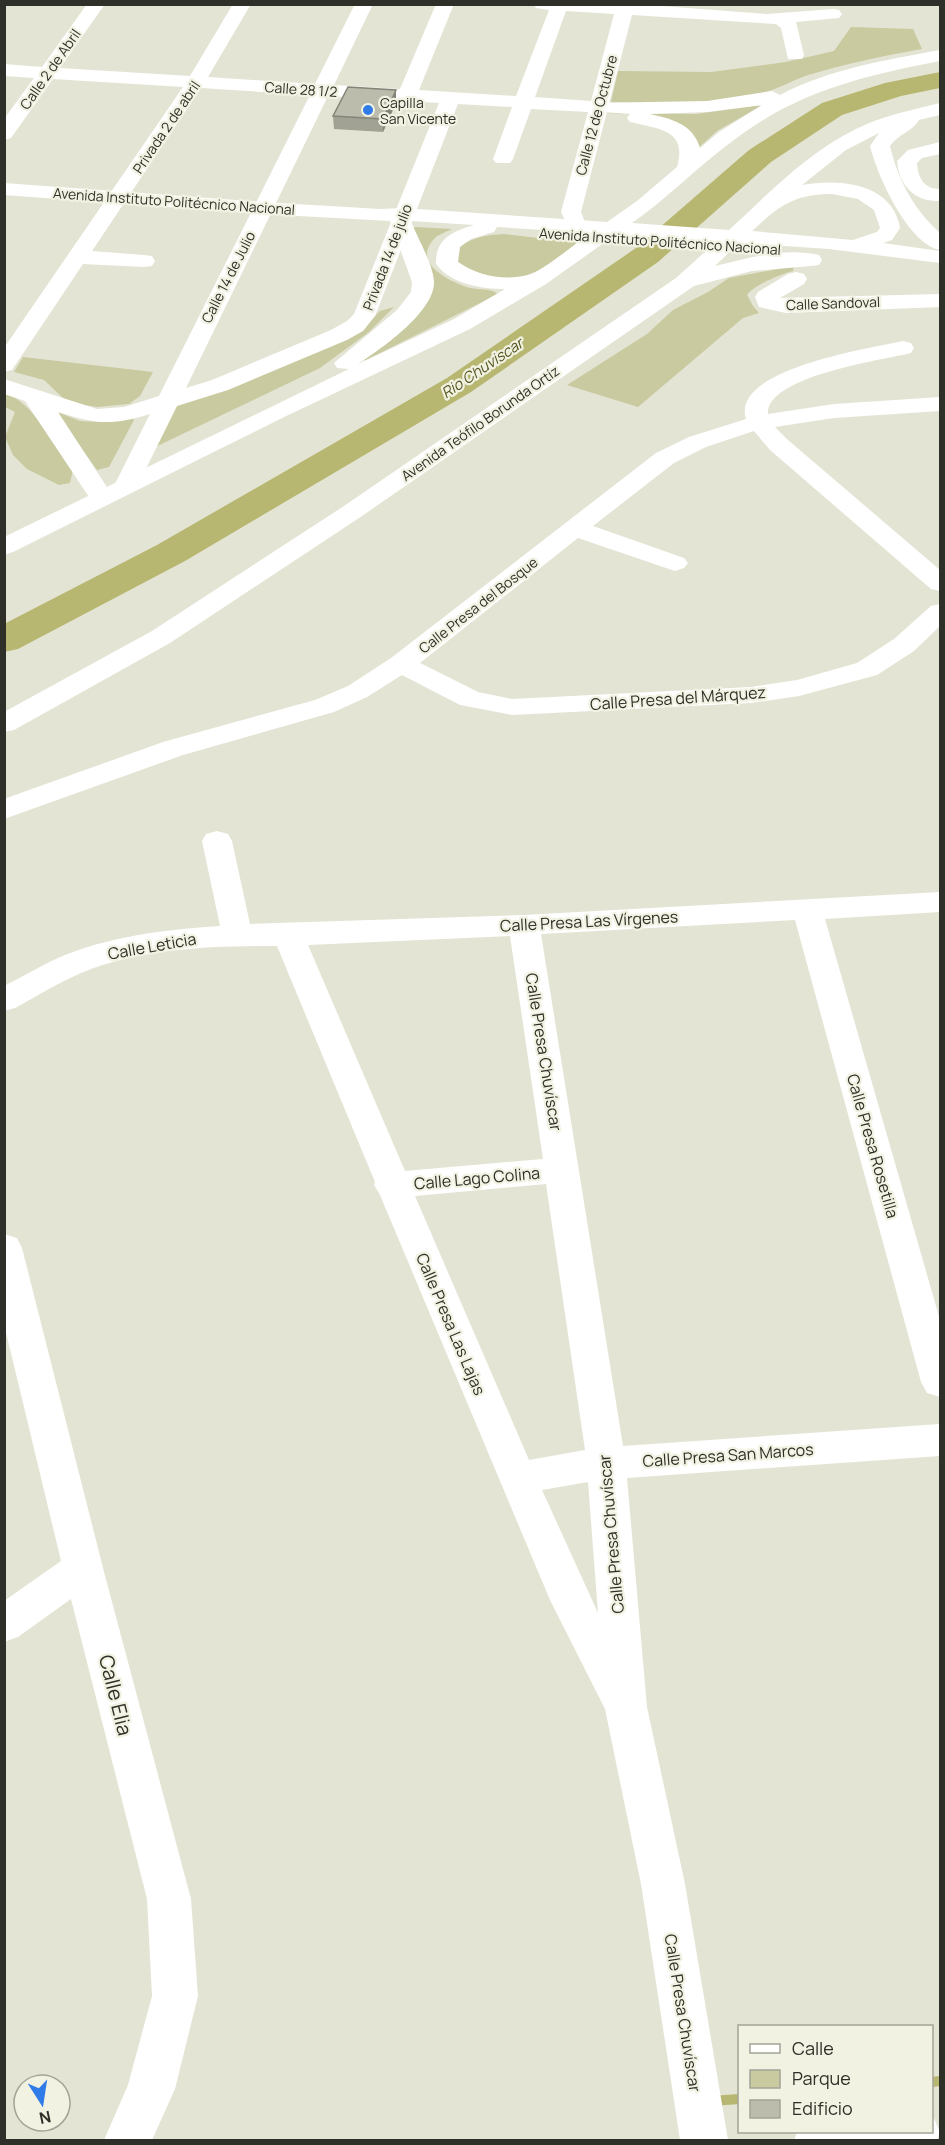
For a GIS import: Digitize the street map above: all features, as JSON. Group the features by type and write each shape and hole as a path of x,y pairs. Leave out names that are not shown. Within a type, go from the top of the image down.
{"street":[{"name":"Calle 2 de Abril","path":"4,134 96,4"},
{"name":"Privada 2 de abril","path":"4,365 196,82 242,4"},
{"name":"Calle 14 de Julio","path":"126,486 364,4"},
{"path":"407,95 445,4"},
{"path":"503,159 524,103 550,5 625,7 781,19 833,14"},
{"name":"Calle 12 de Octubre","path":"585,229 571,212 625,7"},
{"path":"781,19 790,26 795,55"},
{"path":"4,547 272,414 462,324 538,279 644,205 752,118 806,89 878,67 940,56"},
{"name":"Calle 28 1/2","path":"4,70 659,110 715,107 806,89"},
{"name":"Privada 14 de julio","path":"166,401 220,385 339,335 355,326 364,316 394,216 451,98"},
{"path":"934,110 888,134 880,146 883,160 910,214 922,229 940,243"},
{"name":"Avenida Teófilo Borunda Ortíz","path":"4,724 161,637 353,511 684,283 809,167 839,146 864,132 934,110"},
{"path":"592,128 603,121 625,118 651,120 671,126 691,144 692,155 686,171"},
{"path":"939,195 923,194 910,177 907,161 915,154 940,148"},
{"name":"Avenida Instituto Politécnico Nacional","path":"4,189 585,229 821,248 940,268"},
{"path":"771,204 802,191 824,189 846,190 870,198 882,206 891,228 885,236 855,246"},
{"path":"272,414 362,352 400,321 419,297 423,283 394,216"},
{"name":"Avenida Instituto Politécnico Nacional","path":"394,216 487,228 585,229"},
{"path":"487,228 464,234 450,242 445,254 447,264 456,272 472,280 504,283 538,279"},
{"name":"Avenida Instituto Politécnico Nacional","path":"821,248 855,246 940,257"},
{"path":"79,257 144,261"},
{"path":"684,283 735,267 802,260 940,268"},
{"name":"Calle Sandoval","path":"796,279 771,292 766,297 767,302 786,306 940,301"},
{"path":"903,348 793,376 768,390 758,400 756,410 759,422 779,444 940,583"},
{"path":"4,386 94,416 126,414 166,401"},
{"path":"32,394 48,414 102,498"},
{"name":"Calle Presa del Bosque","path":"4,810 102,773 198,741 326,705 360,690 401,664 675,452 711,435 759,422 816,413 940,404"},
{"path":"576,529 675,563"},
{"name":"Calle Presa del Márquez","path":"401,664 470,699 512,707 751,695 799,688 867,669 904,645 940,612"},
{"path":"4,833 198,741"},
{"path":"217,841 237,935"},
{"name":"Calle Presa Las Vírgenes","path":"237,935 524,925 940,902"},
{"name":"Calle Presa Rosetilla","path":"807,909 940,1382"},
{"name":"Calle Presa Chuvíscar","path":"524,925 606,1463 626,1707 663,1884 704,2140"},
{"name":"Calle Leticia","path":"4,1000 69,966 112,951 161,941 237,935"},
{"name":"Calle Presa Las Lajas","path":"288,935 392,1185 570,1600 626,1707"},
{"name":"Calle Lago Colina","path":"392,1185 562,1170"},
{"name":"Calle Elia","path":"6,1266 169,1899 175,1996 151,2090 128,2140"},
{"name":"Calle Presa San Marcos","path":"517,1478 606,1463 940,1440"},
{"path":"4,1624 83,1568"},
{"path":"818,2140 904,2133"}],"green space":[{"path":"851,27 913,29 922,49 834,68 805,76 770,91 740,98 685,103 611,102 618,71 711,72 786,62 834,51"},
{"path":"761,106 717,131 697,149 690,132 672,120 650,115 606,113 696,114"},
{"path":"415,227 452,229 435,238 429,247 427,256 430,263 436,270 453,281 470,288 488,290 498,294 362,360 422,305 412,229"},
{"path":"504,234 582,243 535,272 507,279 491,277 474,271 455,260 460,246 470,240"},
{"path":"794,266 793,271 761,284 747,295 759,313 743,318 638,407 567,385 647,334 673,310 729,278"},
{"path":"394,307 369,332 320,368 149,450 173,406 370,321 380,311"},
{"path":"23,357 153,372 140,396 129,404 97,407 63,398 44,380 14,372"},
{"path":"5,394 24,405 43,426 73,470 70,483 59,485 27,469 13,455 5,437 15,412 5,407"},
{"path":"60,413 80,421 99,422 132,416 134,420 109,467 97,470 57,414"}],"building":[{"path":"348,87 396,90 383,119 333,116"}],"waterway":[{"name":"Rio Chuviscar","path":"4,640 171,553 459,385 647,255 760,156 832,109 895,89 940,80"},
{"path":"933,2082 940,2081"},
{"path":"710,2101 738,2099"}],"place":[{"name":"Capilla San Vicente","path":"368,110"}]}
